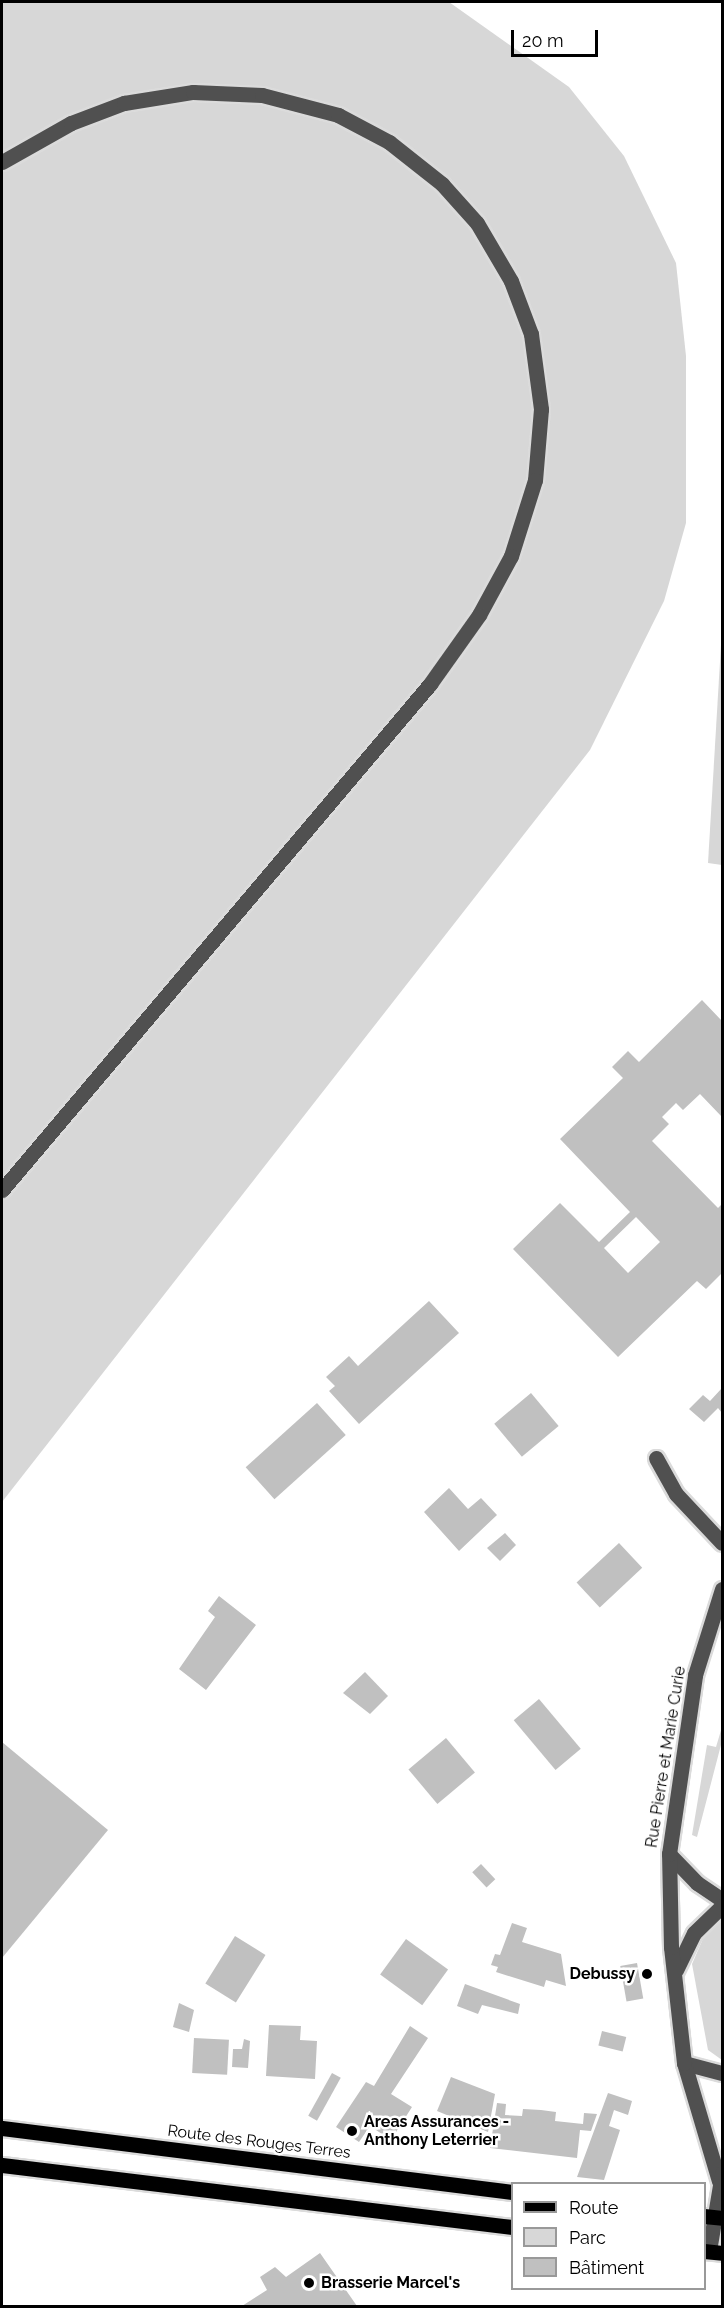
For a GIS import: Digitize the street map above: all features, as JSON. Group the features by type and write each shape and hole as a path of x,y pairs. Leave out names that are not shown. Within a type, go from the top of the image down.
{"main road":[{"name":"Route des Rouges Terres","path":"2,2128 511,2192"},
{"path":"2,2165 511,2227"}],"street":[{"path":"2,162 71,123 124,103 193,92 262,95 338,115 389,142 442,184 477,223 511,281 531,334 541,409 535,480 511,556 479,615 430,684 2,1190"},
{"path":"656,1458 675,1494 723,1543"},
{"name":"Rue Pierre et Marie Curie","path":"721,2177 684,2063 674,1976 669,1854 695,1675 723,1588"},
{"path":"669,1854 697,1883 723,1900"},
{"path":"674,1976 694,1933 723,1906"},
{"path":"684,2063 723,2073"},
{"path":"712,2252 714,2217 721,2177"}],"green space":[{"path":"2,2 449,2 569,87 624,156 676,263 686,356 686,523 664,601 590,750 2,1502"},
{"path":"722,628 722,865 708,863"},
{"path":"722,1727 722,1741 697,1837 692,1835 707,1745 716,1747"},
{"path":"722,1918 722,2060 708,2050 692,1964 705,1934"}],"building":[{"path":"702,1000 722,1021 722,1117 700,1094 683,1110 676,1103 662,1117 669,1124 652,1141 718,1208 722,1204 722,1273 706,1289 697,1281 618,1357 513,1249 560,1203 599,1242 630,1212 560,1139 623,1078 612,1067 628,1051 639,1062","holes":["636,1217 660,1242 628,1273 604,1248"]},
{"path":"429,1301 459,1333 359,1424 329,1391 335,1386 326,1377 349,1356 358,1366"},
{"path":"722,1388 722,1413 718,1408 704,1422 689,1409 703,1395 710,1401"},
{"path":"531,1393 559,1426 522,1457 494,1424"},
{"path":"317,1403 346,1435 274,1499 246,1467"},
{"path":"449,1488 468,1509 481,1498 497,1515 459,1551 424,1512"},
{"path":"505,1533 516,1545 500,1561 487,1548"},
{"path":"619,1543 642,1568 600,1607 577,1583"},
{"path":"219,1596 256,1625 206,1690 179,1669 215,1617 208,1611"},
{"path":"365,1672 388,1696 370,1714 343,1693"},
{"path":"539,1699 581,1749 556,1770 514,1720"},
{"path":"446,1738 475,1772 437,1804 408,1769"},
{"path":"2,1742 108,1830 2,1958"},
{"path":"481,1864 495,1879 487,1888 472,1872"},
{"path":"512,1923 527,1928 522,1942 561,1954 566,1986 546,1980 544,1987 496,1972 498,1967 491,1965 495,1954 500,1955"},
{"path":"235,1936 266,1955 236,2003 205,1983"},
{"path":"406,1939 448,1970 422,2005 380,1975"},
{"path":"637,1963 643,1998 627,2001 620,1966"},
{"path":"465,1984 520,2004 518,2014 482,2005 478,2014 457,2006"},
{"path":"179,2003 194,2010 189,2032 173,2027"},
{"path":"269,2025 301,2026 300,2040 317,2041 315,2079 266,2076"},
{"path":"410,2026 428,2038 391,2094 412,2107 391,2140 370,2126 359,2142 336,2127 366,2082 374,2086"},
{"path":"602,2031 626,2037 623,2052 598,2046"},
{"path":"194,2038 229,2040 227,2075 192,2073"},
{"path":"244,2039 250,2041 248,2068 232,2067 233,2049 242,2049"},
{"path":"332,2073 341,2078 317,2121 308,2116"},
{"path":"451,2077 495,2094 488,2132 437,2111"},
{"path":"608,2093 632,2101 628,2115 614,2110 609,2126 620,2130 604,2180 577,2177"},
{"path":"497,2103 506,2104 505,2115 522,2116 523,2109 541,2110 556,2112 555,2121 583,2124 584,2113 597,2114 591,2131 580,2130 577,2158 490,2148"},
{"name":"Brasserie Marcel's","path":"320,2253 357,2306 242,2306 267,2290 260,2277 275,2267 286,2277"}],"place":[{"name":"Debussy","path":"647,1974"},
{"name":"Areas Assurances - Anthony Leterrier","path":"352,2131"},
{"name":"Brasserie Marcel's","path":"309,2283"}]}
